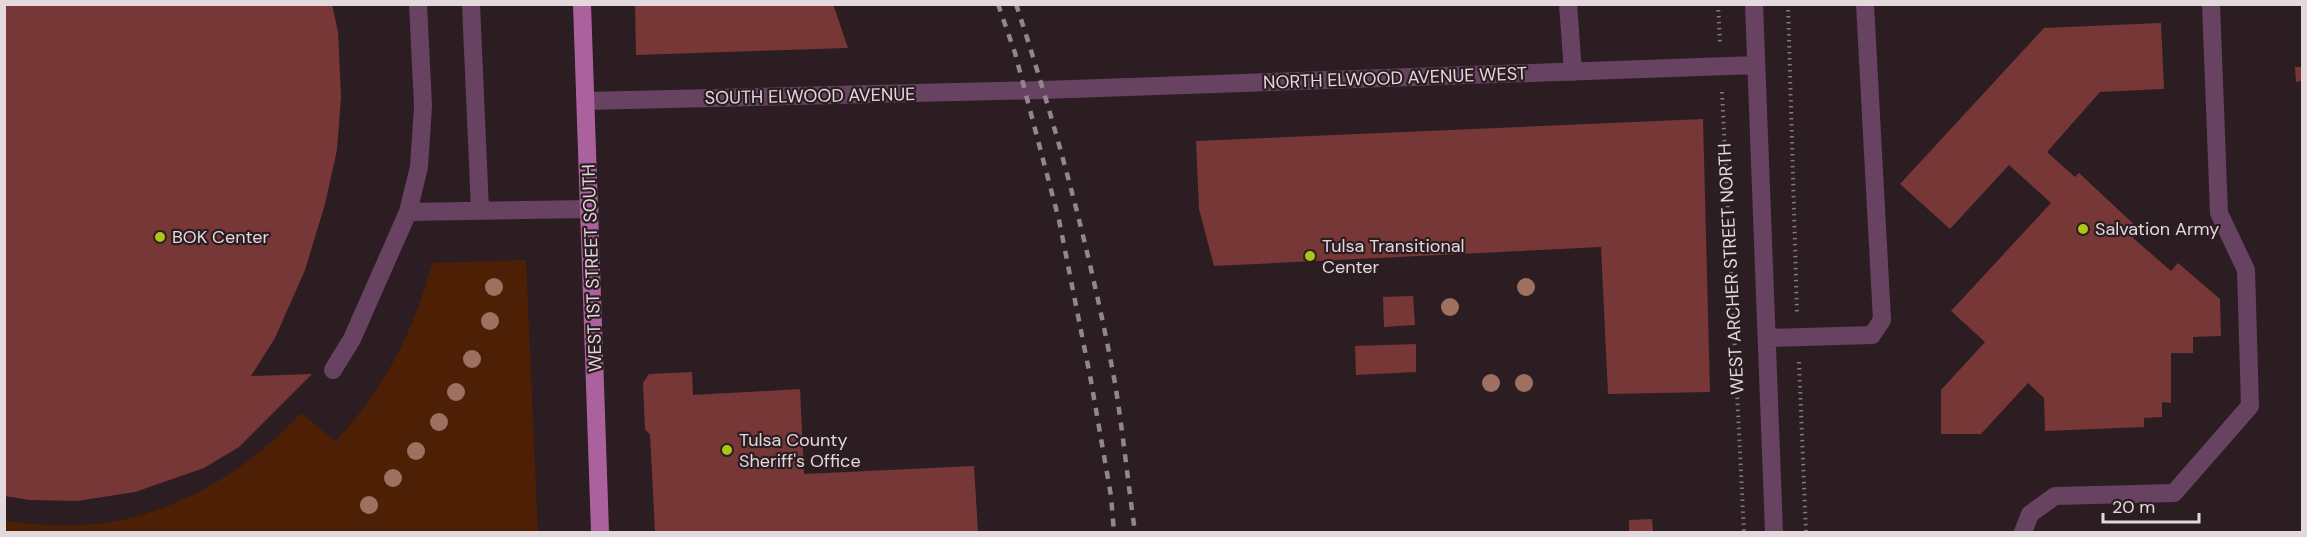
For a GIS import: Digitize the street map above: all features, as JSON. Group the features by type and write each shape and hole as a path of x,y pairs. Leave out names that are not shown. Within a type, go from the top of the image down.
{"main road":[{"name":"WEST 1ST STREET SOUTH","path":"582,4 600,532"}],"street":[{"path":"333,370 352,339 408,212 419,167 423,106 418,4"},
{"path":"471,4 480,210"},
{"path":"1568,4 1573,72"},
{"name":"WEST ARCHER STREET NORTH","path":"1754,4 1774,532"},
{"path":"1767,338 1872,335 1882,320 1865,4"},
{"path":"2023,532 2030,514 2055,496 2174,493 2250,406 2246,270 2219,213 2211,4"},
{"name":"NORTH ELWOOD AVENUE WEST","path":"1034,90 1756,65"},
{"name":"SOUTH ELWOOD AVENUE","path":"586,101 1034,90"},
{"path":"408,212 590,209"}],"path":[{"name":"WEST ARCHER STREET NORTH","path":"1718,4 1744,532"},
{"path":"1788,4 1797,338 1806,532"}],"shaded area":[{"path":"526,260 538,532 5,532 5,521 50,525 96,524 154,511 208,487 233,471 257,454 301,413 336,441 369,400 395,358 416,313 432,263"}],"building":[{"name":"BOK Center","path":"4,4 332,4 338,32 341,97 337,150 325,204 305,270 275,338 251,376 312,374 239,447 204,468 135,492 77,501 30,500 4,496"},
{"path":"635,4 833,4 848,48 636,55"},
{"name":"Salvation Army","path":"2161,23 2164,89 2100,92 2047,152 2075,177 2079,173 2139,229 2133,238 2171,271 2178,263 2220,299 2221,336 2193,337 2193,353 2171,353 2171,403 2162,402 2162,417 2144,418 2144,427 2045,431 2044,398 2028,383 1981,434 1941,434 1941,390 1985,342 1951,311 2051,203 2009,165 1950,229 1900,184 2044,28"},
{"path":"2295,67 2302,67 2302,81 2296,82"},
{"name":"Tulsa Transitional Center","path":"1703,119 1710,392 1608,394 1601,247 1214,266 1199,209 1196,141"},
{"path":"1413,296 1415,325 1384,327 1383,297"},
{"path":"1416,344 1416,372 1356,375 1355,346"},
{"name":"Tulsa County Sheriff's Office","path":"692,372 693,395 800,389 804,474 974,466 978,532 655,532 650,435 645,429 643,383 649,374"},
{"path":"1652,519 1653,532 1629,532 1629,520"}],"railway":[{"path":"998,4 1015,53 1059,220 1091,381 1111,496 1114,532"},
{"path":"1016,4 1059,145 1106,335 1121,420 1135,532"}],"place":[{"name":"Salvation Army","path":"2083,229"},
{"name":"BOK Center","path":"160,237"},
{"name":"Tulsa Transitional Center","path":"1310,256"},
{"name":"Tulsa County Sheriff's Office","path":"727,450"}]}
